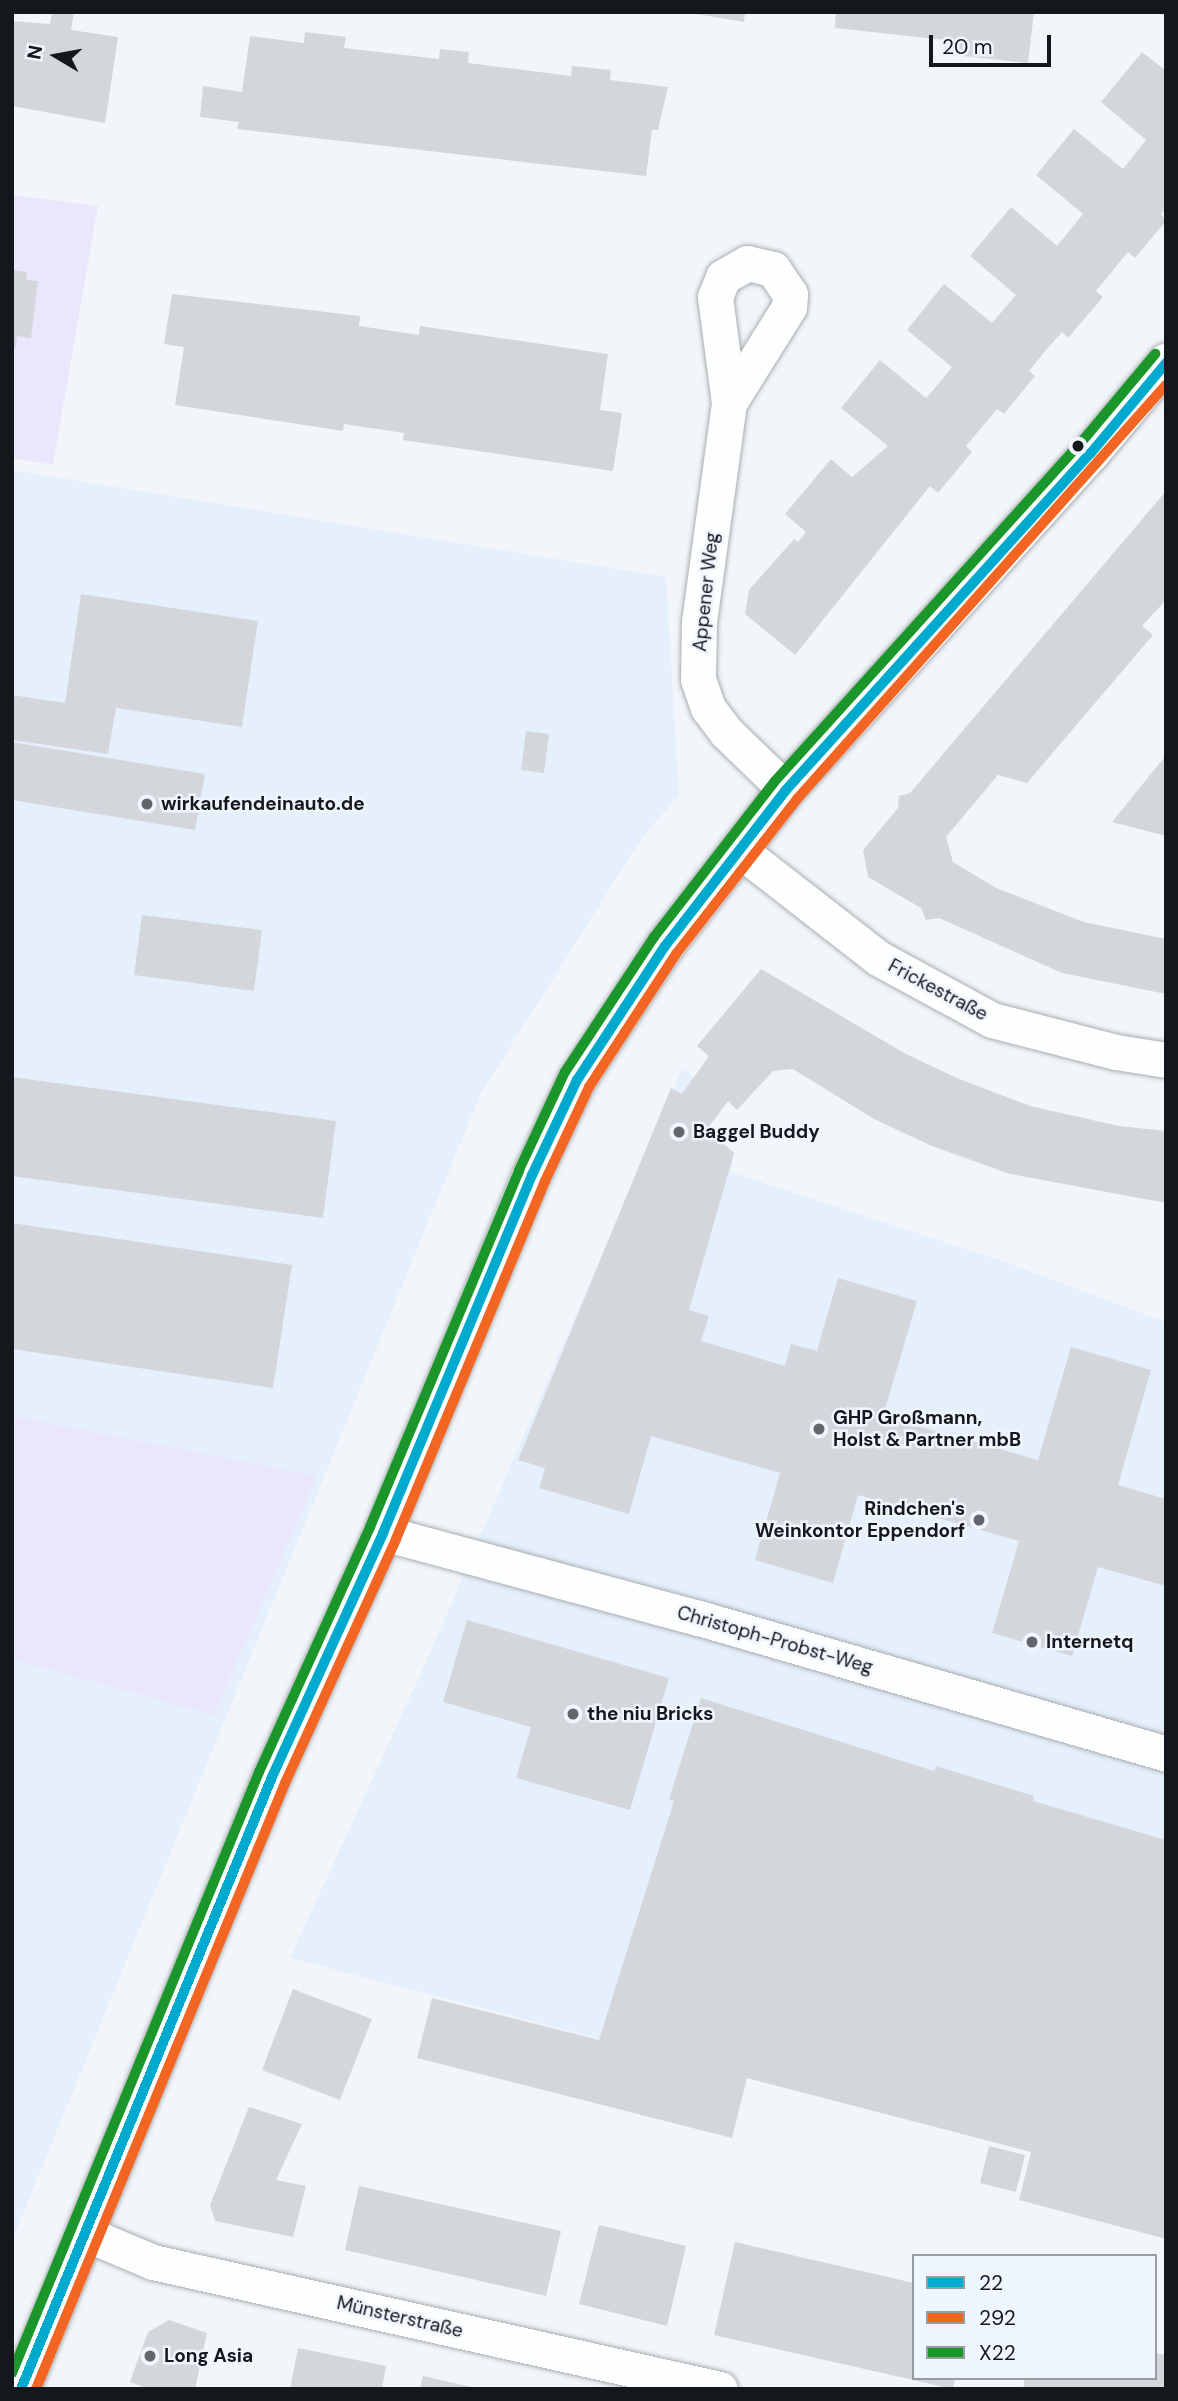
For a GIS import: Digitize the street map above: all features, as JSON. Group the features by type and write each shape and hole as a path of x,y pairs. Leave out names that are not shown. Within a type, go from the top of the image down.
{"main road":[{"path":"22,2389 272,1777 383,1533 532,1175 577,1080 665,946 742,852 786,790 1090,454 1166,363"}],"street":[{"name":"Appener Weg","path":"729,403 699,621 698,679 708,708 726,732 786,790"},
{"name":"Frickestraße","path":"742,852 877,958 992,1020 1116,1052 1166,1060"},
{"name":"Christoph-Probst-Weg","path":"383,1533 699,1618 1166,1754"},
{"name":"Münsterstraße","path":"84,2233 153,2262 720,2389"}],"shaded area":[{"path":"12,195 98,206 53,465 12,458"},
{"path":"12,470 666,577 679,795 641,839 480,1095 12,2241"},
{"path":"682,1068 728,1101 708,1129 734,1153 731,1172 1000,1260 1166,1322 1166,2187 290,1958 426,1662"},
{"path":"12,1416 317,1476 214,1715 12,1659"}],"building":[{"path":"52,12 74,12 71,30 118,37 105,123 12,106 12,21 50,24"},
{"path":"685,12 745,12 744,22"},
{"path":"836,12 1034,12 1028,63 944,54 945,40 835,28"},
{"path":"305,32 346,37 344,48 439,59 440,49 469,52 468,63 571,76 572,66 611,70 610,80 668,87 658,130 652,130 646,176 237,129 239,122 200,117 203,86 242,92 250,36 304,43"},
{"path":"1142,52 1166,71 1166,209 1161,214 1166,221 1135,258 1128,252 1096,291 1103,297 1068,338 1062,332 1047,349 1029,371 1035,376 1004,414 997,409 966,446 972,452 938,493 930,486 795,655 745,614 749,590 794,539 798,542 806,532 785,514 831,459 852,477 888,446 841,408 880,360 926,398 935,388 952,367 907,330 944,284 992,323 1016,295 970,256 1011,207 1057,246 1083,214 1036,175 1074,129 1123,169 1146,140 1101,102"},
{"path":"12,270 27,272 26,280 38,281 31,338 17,336 16,348 12,347"},
{"path":"172,294 360,316 359,326 419,335 420,326 608,354 600,410 622,413 613,471 403,440 404,433 344,424 343,431 175,405 184,347 164,344"},
{"path":"1166,491 1166,600 1142,626 1153,635 1027,783 998,775 946,837 953,862 996,888 1084,922 1166,939 1166,994 1062,973 939,918 926,920 921,908 868,877 863,850 898,808 899,796 910,793"},
{"path":"81,594 258,621 242,727 116,708 108,754 12,740 12,695 65,703"},
{"path":"526,731 549,734 544,773 521,770"},
{"path":"12,742 205,774 195,830 12,800"},
{"path":"1166,756 1166,836 1112,822 1158,765"},
{"path":"142,915 262,930 254,991 134,975"},
{"path":"761,969 906,1054 957,1078 1030,1106 1119,1126 1166,1131 1166,1203 1010,1174 932,1146 874,1119 793,1069 773,1071 737,1110 728,1101 707,1129 734,1153 689,1310 709,1316 701,1341 785,1366 791,1344 817,1351 838,1278 917,1301 883,1416 1038,1460 1071,1347 1151,1370 1118,1485 1166,1499 1166,1586 1098,1567 1072,1656 992,1633 1019,1541 858,1495 833,1583 755,1560 780,1473 651,1436 629,1514 539,1488 545,1468 518,1460 671,1088 682,1094 709,1056 697,1046"},
{"path":"12,1077 336,1121 323,1218 12,1176"},
{"path":"12,1223 292,1265 273,1388 12,1349"},
{"name":"the niu Bricks","path":"467,1620 669,1678 630,1810 516,1778 531,1727 443,1702"},
{"path":"701,1698 934,1771 936,1766 1034,1796 1033,1801 1166,1840 1166,2239 1019,2200 1031,2152 747,2078 732,2138 417,2058 432,1998 599,2040 674,1801 669,1799"},
{"path":"293,1989 372,2019 340,2100 262,2070"},
{"path":"249,2107 302,2124 276,2180 306,2186 293,2237 215,2221 210,2205"},
{"path":"989,2146 1025,2155 1016,2192 980,2183"},
{"path":"359,2186 561,2231 546,2296 345,2250"},
{"path":"599,2225 686,2246 667,2326 579,2304"},
{"path":"735,2242 912,2283 912,2380 714,2335"},
{"path":"169,2320 207,2333 195,2389 149,2389 130,2382 148,2332"},
{"path":"298,2348 386,2366 382,2389 290,2389"},
{"path":"1157,2353 1166,2355 1166,2389 1023,2389 1025,2380 1157,2380"},
{"path":"423,2376 476,2388 476,2389 420,2389"},
{"path":"913,2380 955,2380 953,2389"}],"transit line":[{"name":"X22","path":"12,2373 259,1772 370,1527 519,1170 565,1072 654,937 775,781 1079,445 1155,354"},
{"name":"22","path":"21,2389 272,1777 383,1533 532,1175 577,1080 665,946 786,790 1090,454 1166,363"},
{"name":"292","path":"36,2389 285,1783 396,1539 545,1181 589,1087 676,954 797,799 1166,385"}],"place":[{"name":"wirkaufendeinauto.de","path":"147,804"},
{"name":"Baggel Buddy","path":"679,1132"},
{"name":"GHP Großmann, Holst & Partner mbB","path":"819,1429"},
{"name":"Rindchen's Weinkontor Eppendorf","path":"979,1520"},
{"name":"Internetq","path":"1032,1642"},
{"name":"the niu Bricks","path":"573,1714"},
{"name":"Long Asia","path":"150,2356"}]}
